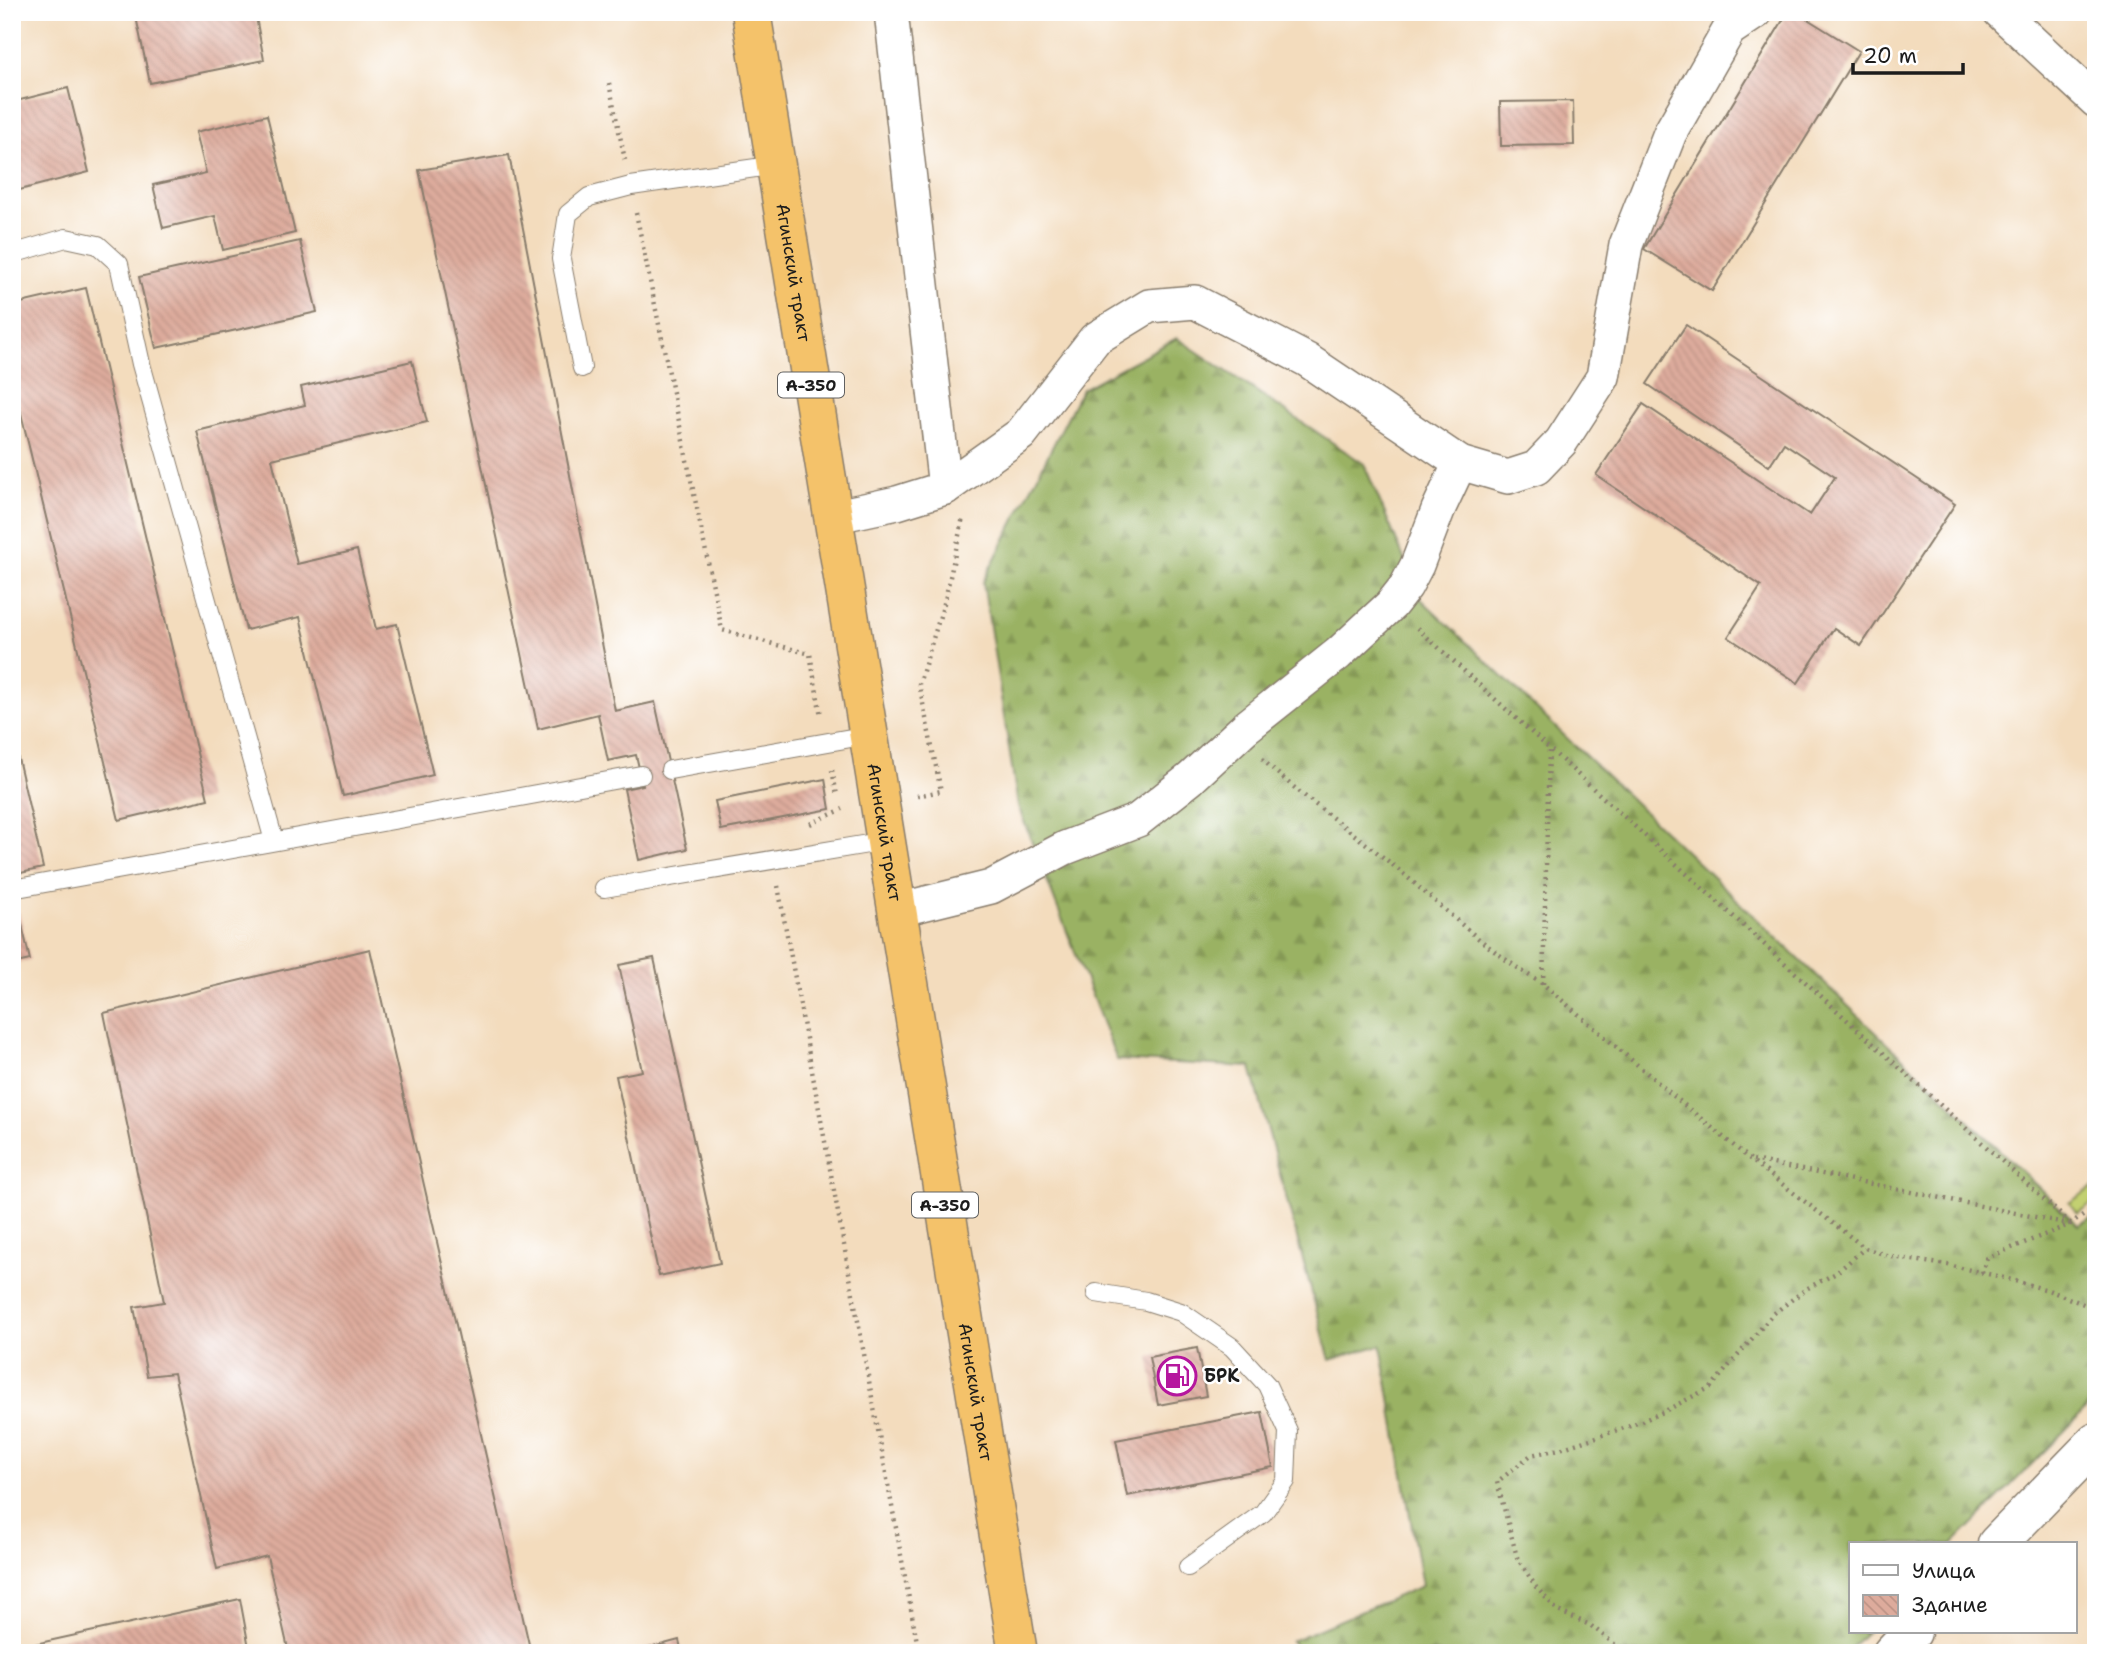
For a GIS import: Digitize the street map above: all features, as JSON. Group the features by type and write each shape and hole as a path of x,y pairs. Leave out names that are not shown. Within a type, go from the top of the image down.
{"highway":[{"name":"Агинский тракт","path":"751,12 1018,1653"}],"street":[{"path":"891,12 955,498"},
{"path":"832,517 897,503 955,498 1021,434 1095,339 1149,306 1195,302 1307,360 1460,463 1507,477 1536,468 1561,442 1603,377 1626,245 1670,133 1729,30 1756,12"},
{"path":"2000,12 2096,101"},
{"path":"898,910 991,887 1065,848 1138,820 1191,779 1245,728 1338,654 1391,605 1418,565 1438,510 1460,463"},
{"path":"1999,1542 2096,1442"},
{"path":"1892,1653 1910,1634"}],"lane":[{"path":"582,368 561,259 568,214 589,197 631,186 776,165"},
{"path":"12,254 66,237 98,245 118,264 141,364 274,841"},
{"path":"670,770 869,736"},
{"path":"12,889 641,775"},
{"path":"604,888 886,841"},
{"path":"1096,1293 1146,1301 1181,1312 1232,1348 1267,1385 1288,1431 1286,1481 1263,1513 1188,1567"}],"path":[{"path":"609,82 722,630 810,654 837,797"},
{"path":"919,1653 771,845 840,810 941,791 919,684 945,600 955,498"},
{"path":"1391,605 2071,1224"},
{"path":"1245,728 1261,758 1282,779 1393,865 1483,942 1543,984 1751,1160 1865,1248 1892,1257 1948,1265 2048,1290 2096,1308"},
{"path":"1543,984 1549,748"},
{"path":"1751,1160 2071,1224"},
{"path":"1982,1273 1987,1258 2071,1224 2096,1207"},
{"path":"1626,1653 1590,1625 1558,1612 1536,1587 1517,1558 1497,1482 1531,1455 1560,1449 1630,1426 1711,1387 1773,1314 1807,1289 1836,1273 1865,1248"}],"green space":[{"path":"1177,338 1364,464 1421,599 2078,1225 2096,1215 2096,1399 1955,1542 1849,1542 1849,1634 1865,1634 1846,1653 1303,1653 1291,1641 1422,1586 1381,1345 1330,1360 1251,1067 1117,1060 1018,806 983,582 1082,389"},
{"path":"2096,1185 2096,1200 2078,1213 2069,1203"}],"building":[{"path":"135,12 255,12 264,60 150,83"},
{"path":"1788,12 1796,12 1859,51 1712,291 1644,249"},
{"path":"68,88 89,172 12,192 12,102"},
{"path":"1573,101 1574,145 1501,146 1500,102"},
{"path":"267,115 295,233 223,250 215,216 163,228 153,185 206,173 196,132"},
{"path":"509,155 615,711 655,702 687,849 639,860 624,789 643,785 636,755 608,761 598,714 538,729 419,170"},
{"path":"300,241 317,312 156,348 139,277"},
{"path":"86,288 208,799 119,820 18,401 12,402 12,305"},
{"path":"1686,325 1955,504 1861,646 1834,628 1798,683 1728,637 1761,586 1596,475 1643,404 1810,515 1835,477 1784,443 1769,466 1647,384"},
{"path":"412,361 427,422 272,459 297,564 357,550 376,629 397,624 433,775 343,796 300,617 246,630 197,431 305,405 301,387"},
{"path":"12,732 43,868 12,875"},
{"path":"825,779 830,809 721,830 715,801"},
{"path":"19,912 30,960 12,964 12,913"},
{"path":"370,949 531,1653 289,1653 267,1556 217,1569 174,1373 147,1376 134,1307 164,1302 104,1013"},
{"path":"654,958 720,1263 659,1276 616,1076 642,1071 619,965"},
{"name":"БРК","path":"1197,1348 1206,1396 1158,1405 1149,1357"},
{"path":"1262,1412 1273,1467 1127,1496 1116,1440"},
{"path":"240,1599 250,1653 12,1653 12,1649"},
{"path":"679,1640 682,1653 634,1653 634,1652"}],"place":[{"name":"БРК","path":"1177,1376"}]}
